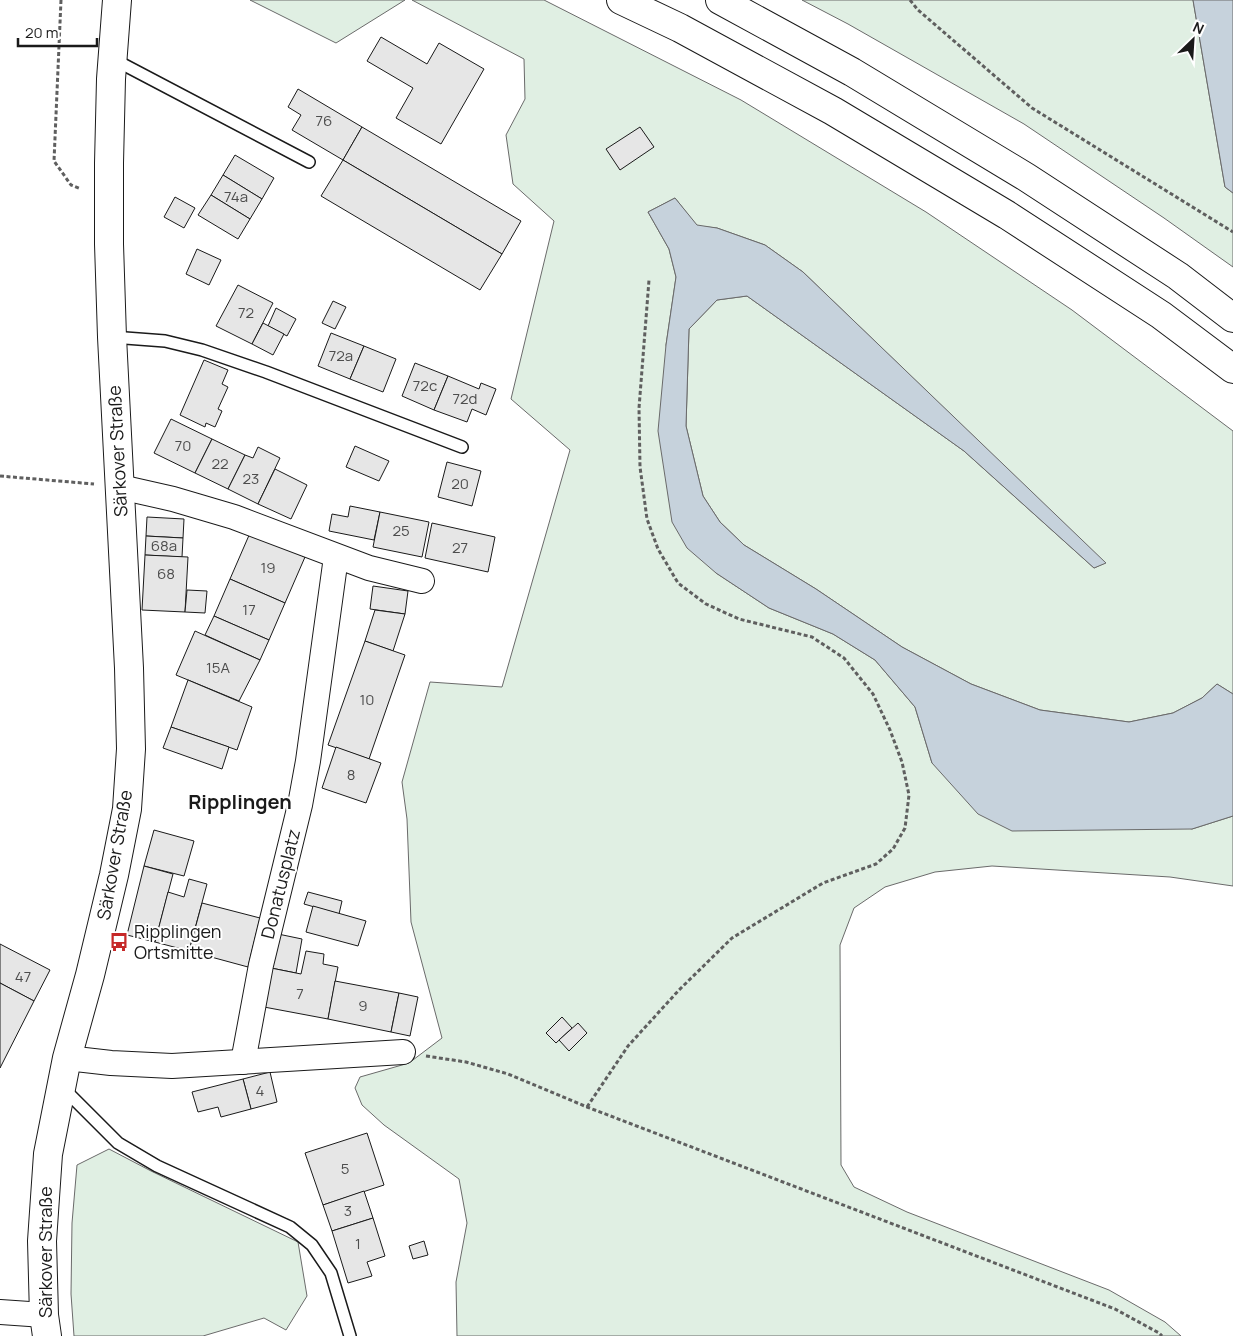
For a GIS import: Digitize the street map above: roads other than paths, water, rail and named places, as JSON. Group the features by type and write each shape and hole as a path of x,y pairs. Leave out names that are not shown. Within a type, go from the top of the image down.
{"main road":[{"name":"Särkover Straße","path":"46,1326 42,1241 48,1154 67,1058 90,975 114,875 126,809 130,749 129,668 112,337 109,198 111,79 117,0"},
{"path":"621,0 680,28 833,111 999,210 1161,315 1233,369"},
{"path":"720,0 852,72 1026,177 1178,276 1233,318"}],"street":[{"path":"120,487 173,499 234,517 336,557 369,568 422,581"},
{"name":"Donatusplatz","path":"243,1062 261,965 300,805 308,762 336,557"},
{"path":"67,1058 111,1063 172,1066 404,1052"},
{"path":"0,1312 46,1326"}],"lane":[{"path":"112,58 309,162"},
{"path":"112,337 165,341 202,350 266,372 462,447"},
{"path":"61,1086 118,1142 157,1166 290,1227 312,1246 331,1273 350,1336"}],"place":[{"name":"Ripplingen Ortsmitte","path":"119,942"}],"district":[{"name":"Ripplingen","path":"240,802"}]}
